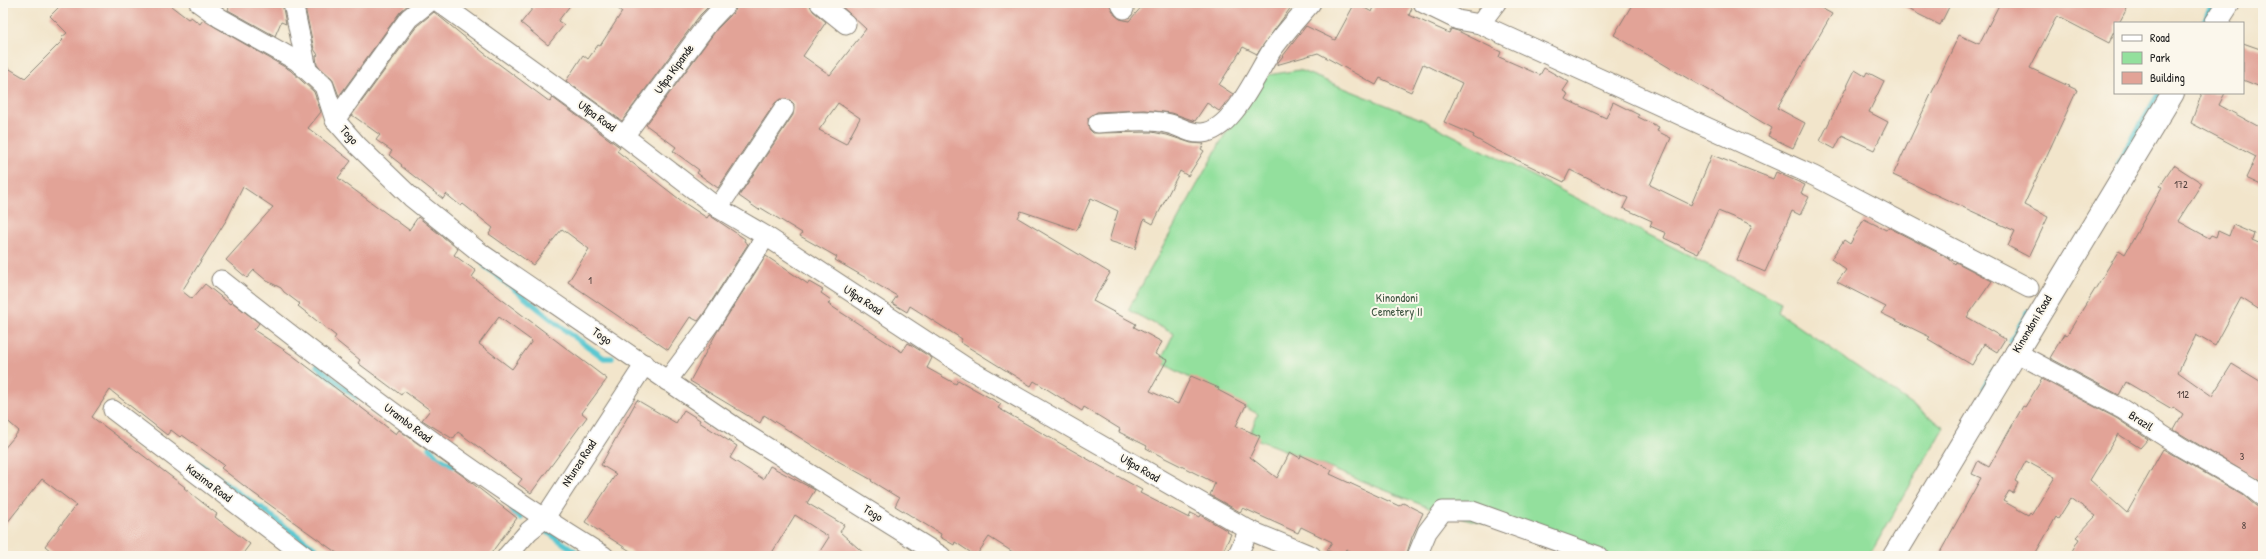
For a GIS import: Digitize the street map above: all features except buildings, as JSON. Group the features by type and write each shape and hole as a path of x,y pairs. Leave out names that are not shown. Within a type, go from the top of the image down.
{"street":[{"name":"Togo","path":"199,3 220,18 297,61 307,69 324,86 335,120 388,176 441,221 539,294 645,364 667,381 744,433 941,556"},
{"path":"293,3 307,69"},
{"path":"335,120 409,18 428,3"},
{"name":"Ufipa Road","path":"440,3 624,136 718,208 766,236 970,370 1249,530 1312,556"},
{"name":"Ufipa Kipande","path":"624,136 708,22 727,3"},
{"path":"820,3 846,24"},
{"path":"1098,123 1121,122 1170,124 1188,131 1203,133 1220,127 1248,92 1272,50 1311,3"},
{"path":"1423,3 1458,20 1480,24 1814,176 2029,288"},
{"path":"1480,24 1496,3"},
{"path":"2217,22 2229,3"},
{"name":"Kinondoni Road","path":"1894,556 2015,352 2172,94"},
{"path":"718,208 784,109"},
{"path":"667,381 711,322 766,236"},
{"name":"Urambo Road","path":"221,280 301,344 426,437 544,519 604,556"},
{"name":"Brazil","path":"2015,352 2122,409 2181,447 2249,486 2263,497"},
{"name":"Ntunza Road","path":"507,556 529,531 544,519 645,364"},
{"name":"Kazima Road","path":"113,410 305,556"},
{"path":"1417,556 1427,532 1443,510 1472,511 1598,556"},
{"path":"1237,556 1249,530"}],"green space":[{"name":"Kinondoni Cemetery II","path":"1299,70 1421,119 1781,302 1778,312 1944,427 1869,556 1607,556 1437,511 1249,436 1258,414 1160,362 1174,334 1128,310 1224,136 1268,75"}],"waterway":[{"path":"2204,22 2215,3"},
{"path":"2118,164 2158,94"},
{"path":"484,265 569,333 604,358 612,358"},
{"path":"2011,341 2028,312"},
{"path":"317,366 357,398"},
{"path":"1984,387 1993,371"},
{"path":"430,448 437,457 453,466"},
{"path":"196,462 259,507"},
{"path":"509,502 514,513"},
{"path":"262,508 271,516"},
{"path":"517,516 521,518"},
{"path":"273,517 281,524"},
{"path":"284,526 315,548"},
{"path":"540,527 582,556"}]}
